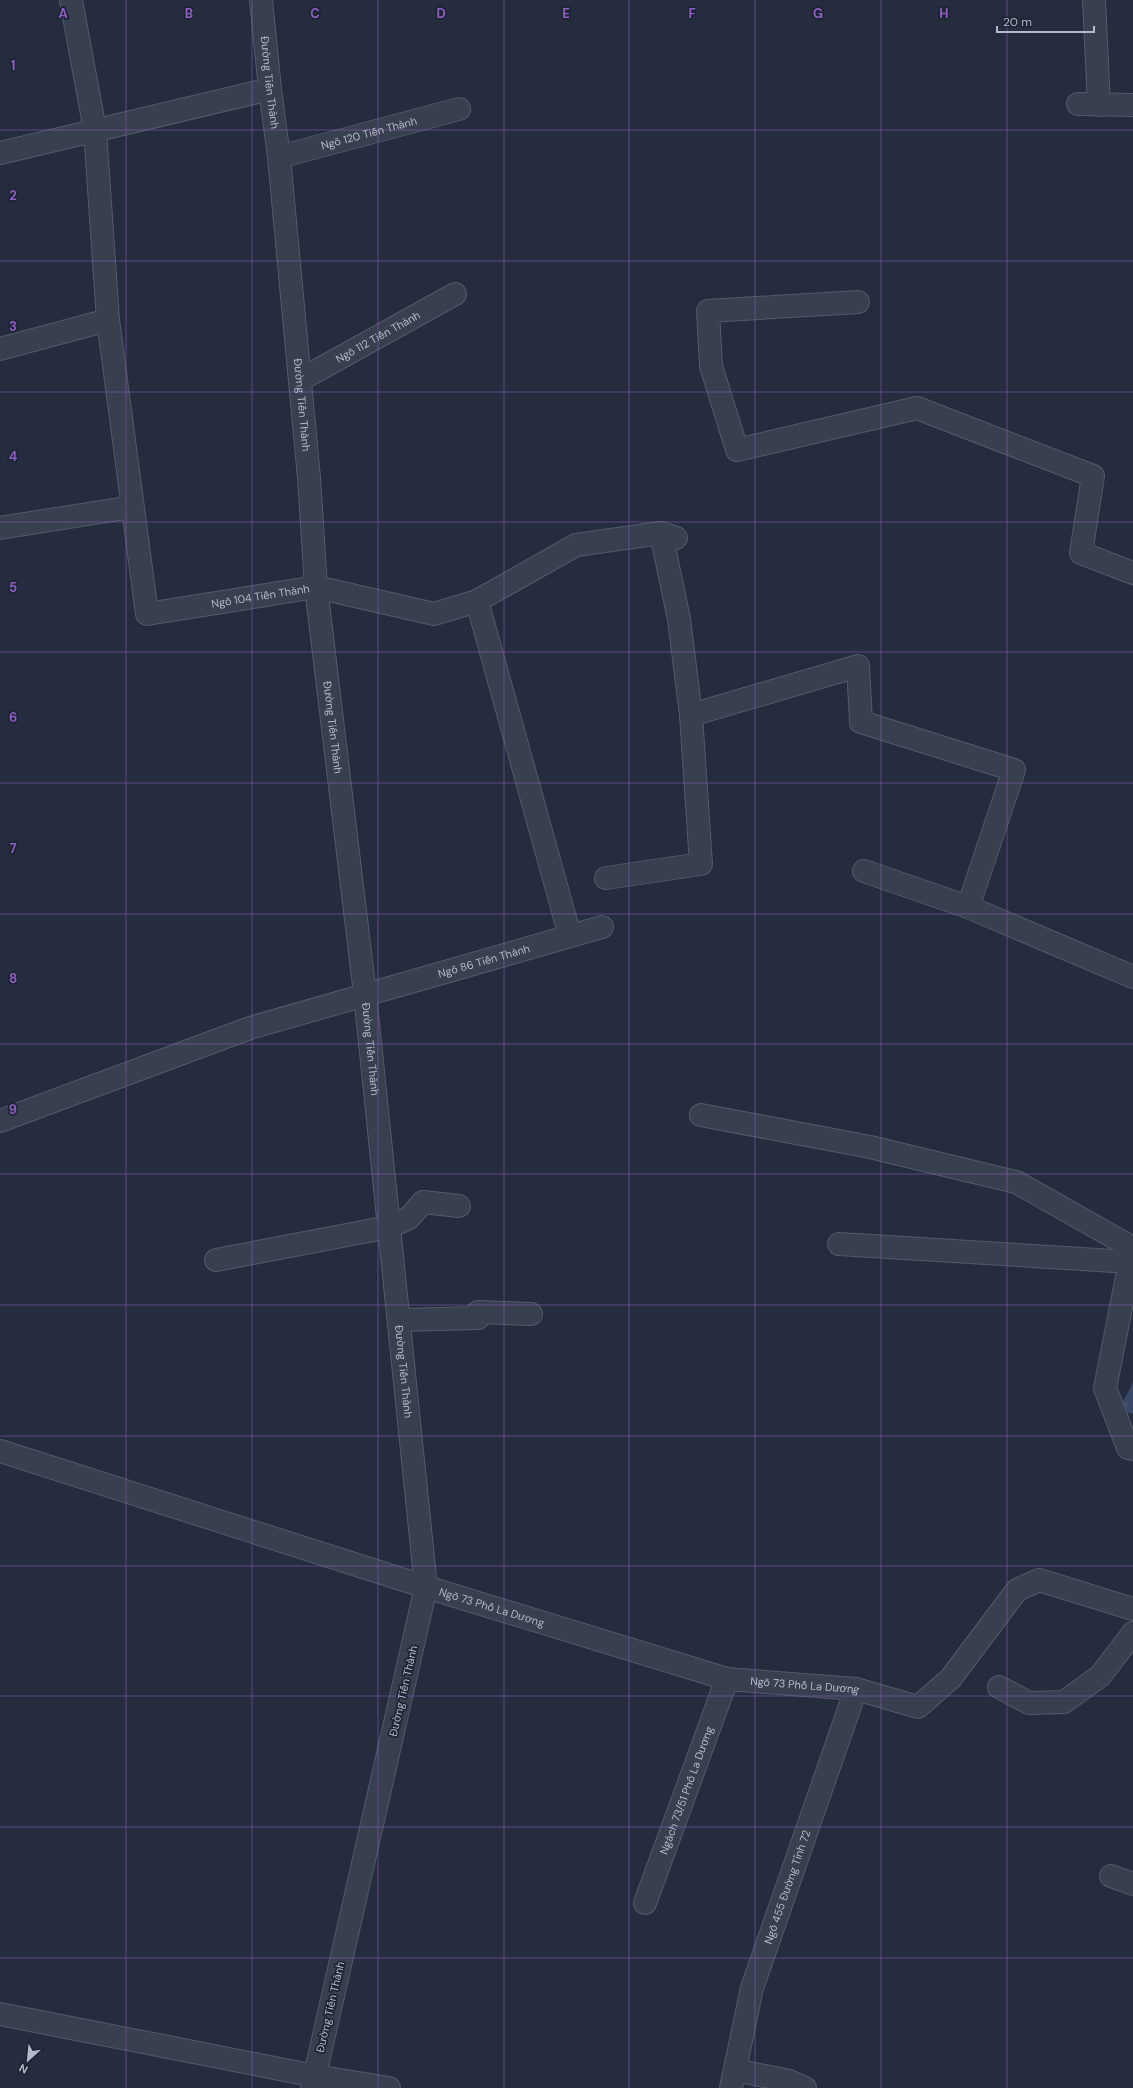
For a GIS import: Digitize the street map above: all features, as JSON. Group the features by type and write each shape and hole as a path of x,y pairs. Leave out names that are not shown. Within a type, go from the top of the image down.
{"street":[{"path":"0,528 132,508 108,320 95,130 72,0"},
{"name":"Đường Tiến Thành","path":"261,0 279,157 300,380 309,478 316,587 365,994 426,1587 313,2082"},
{"path":"1094,0 1088,104 1133,105"},
{"path":"0,153 270,89"},
{"name":"Ngõ 120 Tiến Thành","path":"279,157 459,109"},
{"name":"Ngõ 112 Tiến Thành","path":"300,380 455,294"},
{"path":"858,302 708,311 711,366 738,450 917,408 1093,476 1081,553 1133,573"},
{"path":"0,349 108,320"},
{"name":"Ngõ 104 Tiến Thành","path":"132,508 147,614 316,587 434,614 477,601 576,545 668,536 691,715"},
{"path":"477,601 570,936"},
{"path":"606,878 701,864 691,715 858,666 861,722 1014,770 968,907"},
{"path":"864,871 968,907 1133,977"},
{"name":"Ngõ 86 Tiến Thành","path":"0,1121 250,1028 602,927"},
{"path":"701,1115 870,1147 1016,1182 1132,1255"},
{"path":"216,1260 389,1227 409,1218 423,1202 459,1206"},
{"path":"840,1244 1132,1255"},
{"path":"1132,1255 1105,1388 1128,1448 1133,1450"},
{"path":"399,1320 478,1318 478,1312 531,1314"},
{"name":"Ngõ 73 Phố La Dương","path":"0,1451 426,1587 727,1679 856,1689 918,1707 951,1678 1017,1590 1039,1580 1133,1609"},
{"path":"999,1686 1029,1702 1064,1702 1100,1676 1133,1633"},
{"name":"Ngách 73/51 Phố La Dương","path":"645,1903 727,1679"},
{"name":"Ngõ 455 Đường Tỉnh 72","path":"733,2079 752,1988 856,1689"},
{"path":"1111,1876 1133,1884"},
{"path":"0,2014 313,2082 389,2088"},
{"path":"733,2079 789,2082 805,2088"}],"water":[{"path":"1133,1382 1133,1414 1119,1410"}]}
